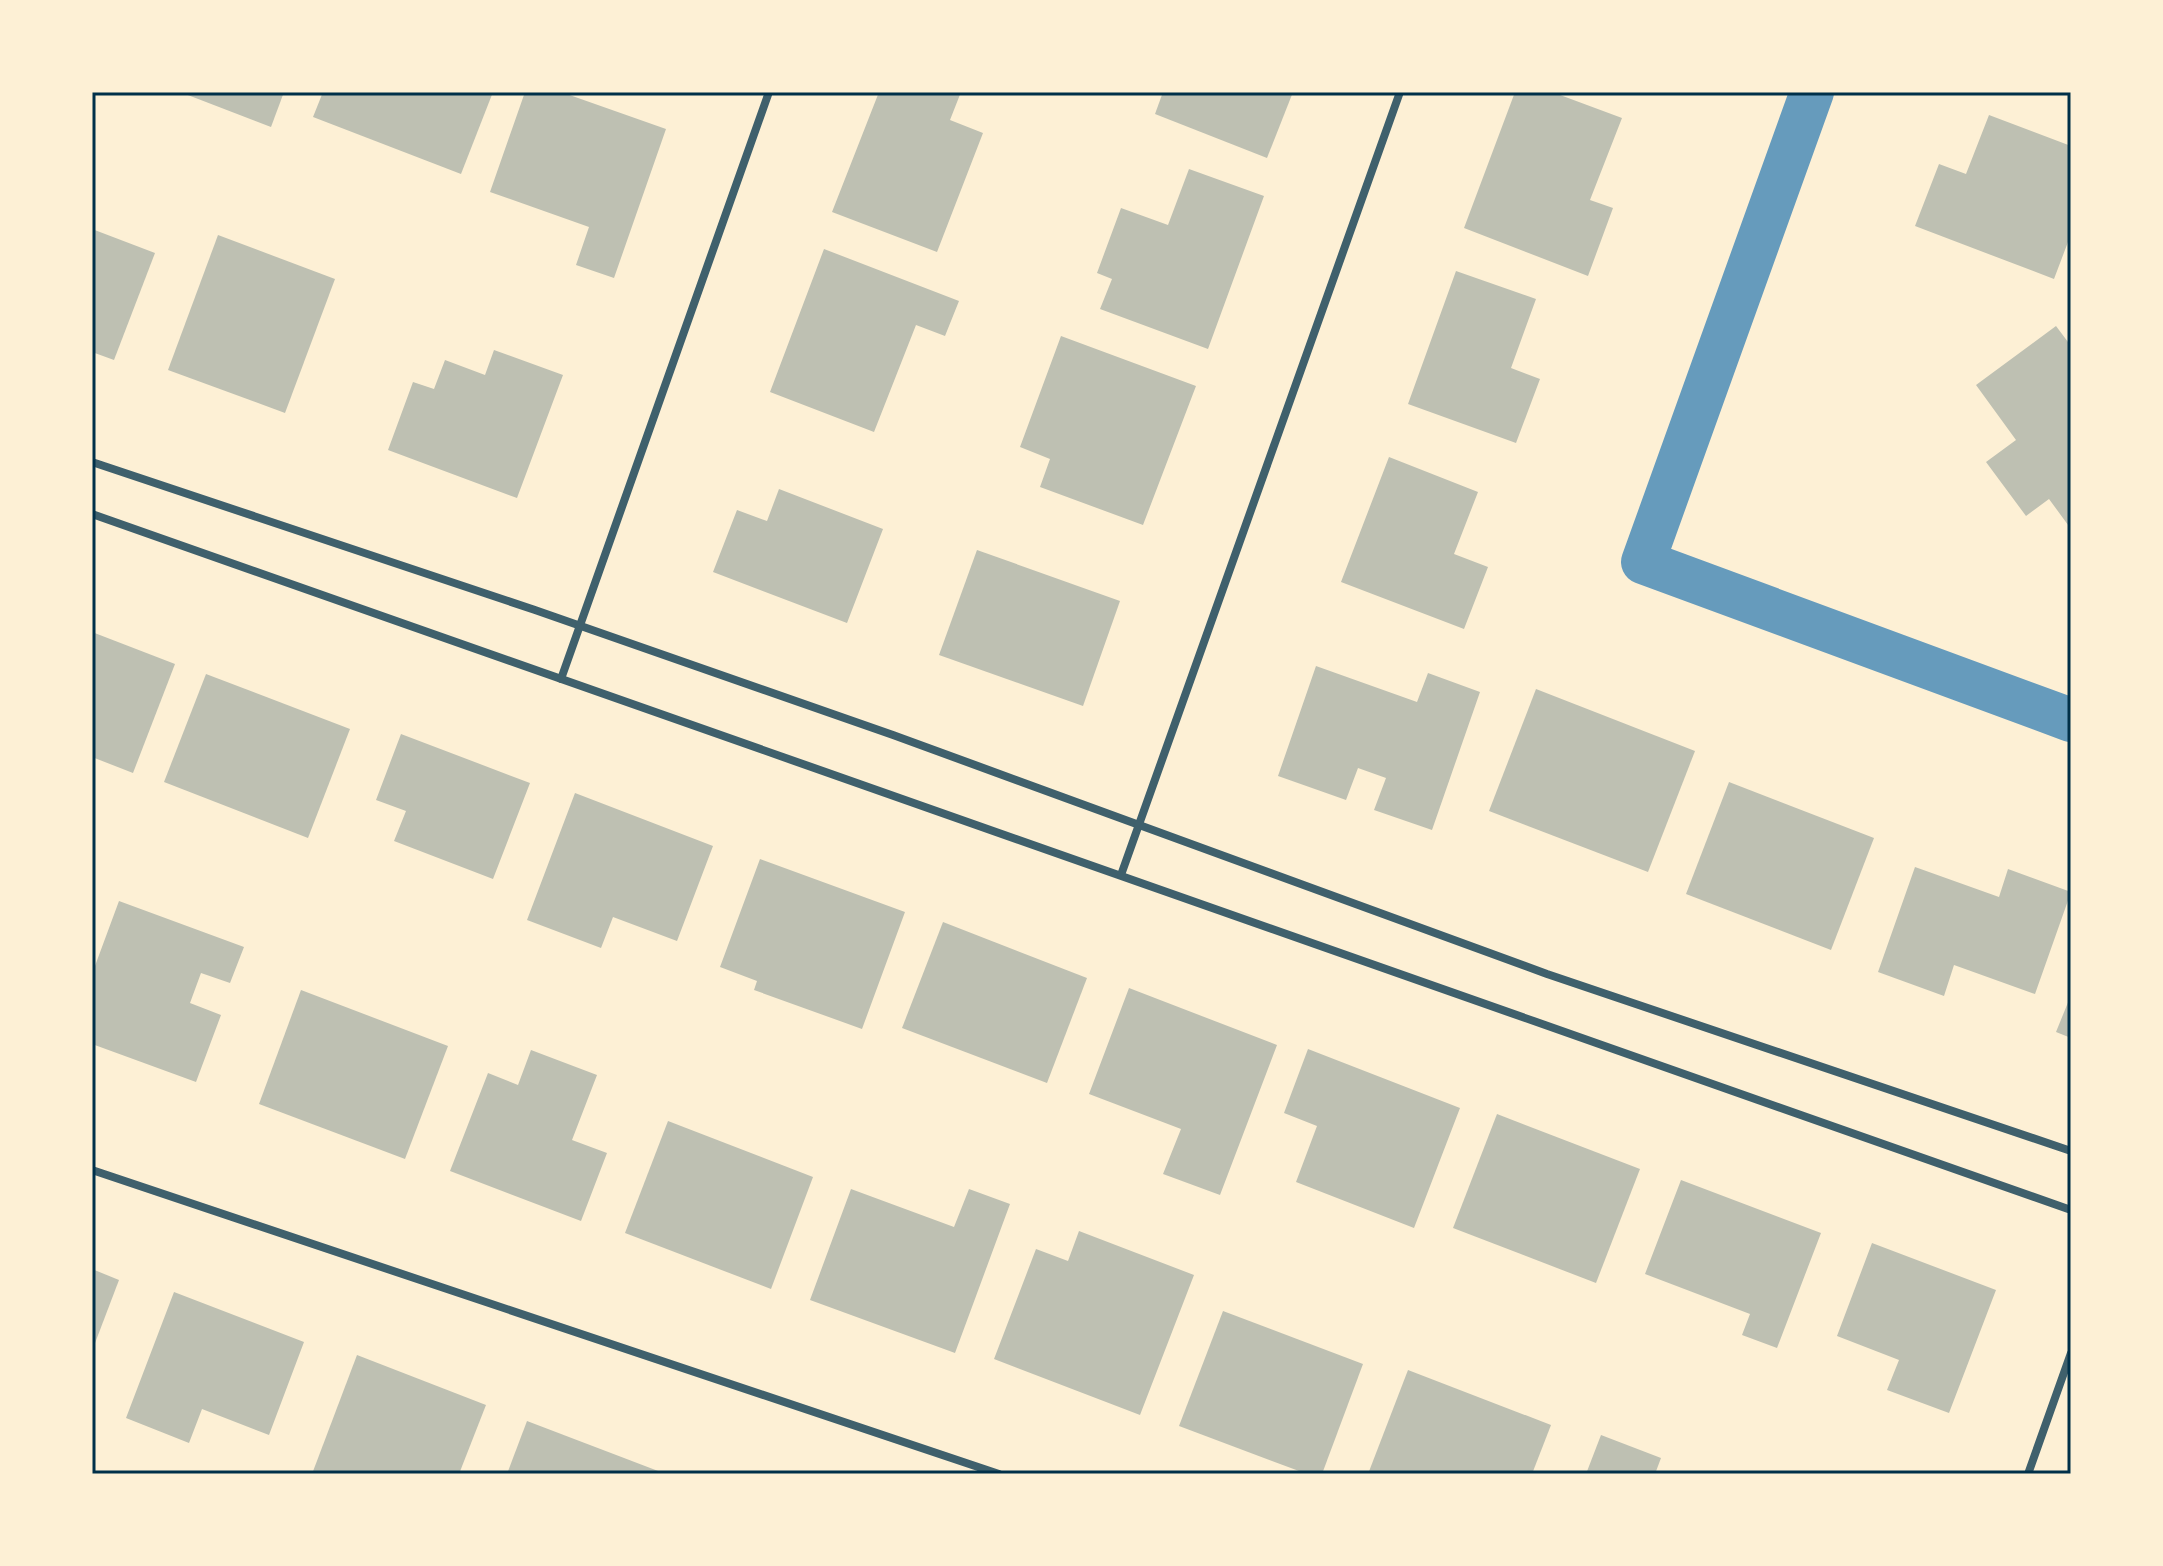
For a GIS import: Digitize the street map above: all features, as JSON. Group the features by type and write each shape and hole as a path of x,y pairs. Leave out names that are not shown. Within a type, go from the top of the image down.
{"street":[{"path":"561,679 769,92"},
{"path":"1121,875 1400,92"},
{"path":"92,462 893,735 1547,974 2071,1151"},
{"path":"92,514 2071,1210"},
{"path":"92,1170 999,1474"},
{"path":"2028,1474 2071,1353"}],"building":[{"path":"180,92 284,92 271,127"},
{"path":"323,92 493,92 461,174 313,117"},
{"path":"525,92 561,92 666,129 614,278 576,265 589,227 490,192"},
{"path":"879,92 961,92 950,120 983,133 937,252 832,212"},
{"path":"1163,92 1293,92 1267,158 1155,114"},
{"path":"1515,92 1552,92 1622,118 1590,200 1613,208 1588,276 1464,228"},
{"path":"1989,115 2071,146 2071,234 2054,279 1915,226 1939,164 1966,174"},
{"path":"1189,169 1264,196 1208,349 1100,309 1112,279 1097,273 1121,208 1168,225"},
{"path":"92,229 155,253 114,360 92,352"},
{"path":"218,235 335,279 285,413 168,370"},
{"path":"824,249 959,301 945,336 916,325 874,432 770,392"},
{"path":"1456,271 1536,299 1511,368 1540,379 1516,443 1408,404"},
{"path":"2056,326 2071,346 2071,529 2049,499 2026,516 1986,462 2016,440 1976,385"},
{"path":"1061,336 1196,386 1143,525 1040,487 1050,459 1020,447"},
{"path":"494,350 563,375 517,498 388,450 413,382 434,389 445,360 485,375"},
{"path":"1389,457 1478,492 1454,554 1488,567 1464,629 1341,582"},
{"path":"779,489 883,529 847,623 713,572 737,510 767,521"},
{"path":"977,550 1120,601 1083,706 939,655"},
{"path":"92,632 175,664 133,773 92,757"},
{"path":"1316,666 1417,702 1428,673 1480,692 1432,830 1374,810 1386,778 1358,768 1346,800 1278,776"},
{"path":"206,674 350,729 308,838 164,782"},
{"path":"1536,689 1695,751 1648,872 1489,811"},
{"path":"401,734 530,783 493,879 394,841 406,811 376,800"},
{"path":"1729,782 1874,838 1831,950 1686,894"},
{"path":"575,793 713,846 677,941 613,917 601,948 527,920"},
{"path":"760,859 905,912 862,1029 754,990 757,981 720,967"},
{"path":"1915,867 1999,897 2008,869 2071,892 2035,994 1954,965 1944,996 1878,972"},
{"path":"119,901 244,947 230,983 201,973 190,1003 221,1015 196,1082 92,1044 92,974"},
{"path":"943,922 1087,978 1047,1083 902,1028"},
{"path":"1129,988 1277,1045 1220,1195 1163,1174 1181,1129 1089,1094"},
{"path":"301,990 448,1046 405,1159 259,1104"},
{"path":"2071,995 2071,1038 2056,1032"},
{"path":"1308,1049 1460,1108 1414,1228 1296,1182 1317,1126 1284,1113"},
{"path":"531,1050 597,1075 572,1140 607,1153 581,1221 450,1171 488,1073 518,1085"},
{"path":"1497,1114 1640,1169 1596,1283 1453,1228"},
{"path":"668,1121 813,1177 771,1289 625,1233"},
{"path":"1681,1180 1821,1233 1777,1348 1742,1335 1750,1314 1645,1274"},
{"path":"851,1189 954,1227 969,1189 1010,1204 955,1353 810,1300"},
{"path":"1079,1231 1194,1275 1140,1415 994,1359 1036,1249 1068,1261"},
{"path":"1872,1243 1996,1290 1949,1413 1887,1390 1899,1360 1837,1336"},
{"path":"92,1269 119,1280 92,1351"},
{"path":"174,1292 304,1342 269,1435 202,1409 189,1443 126,1418"},
{"path":"1223,1311 1363,1364 1322,1474 1307,1474 1179,1426"},
{"path":"357,1355 486,1405 459,1474 312,1474"},
{"path":"1408,1370 1551,1425 1532,1474 1368,1474"},
{"path":"527,1421 666,1474 507,1474"},
{"path":"1601,1435 1661,1458 1655,1474 1586,1474"}],"waterway":[{"path":"1812,92 1643,562 2071,720"}]}
